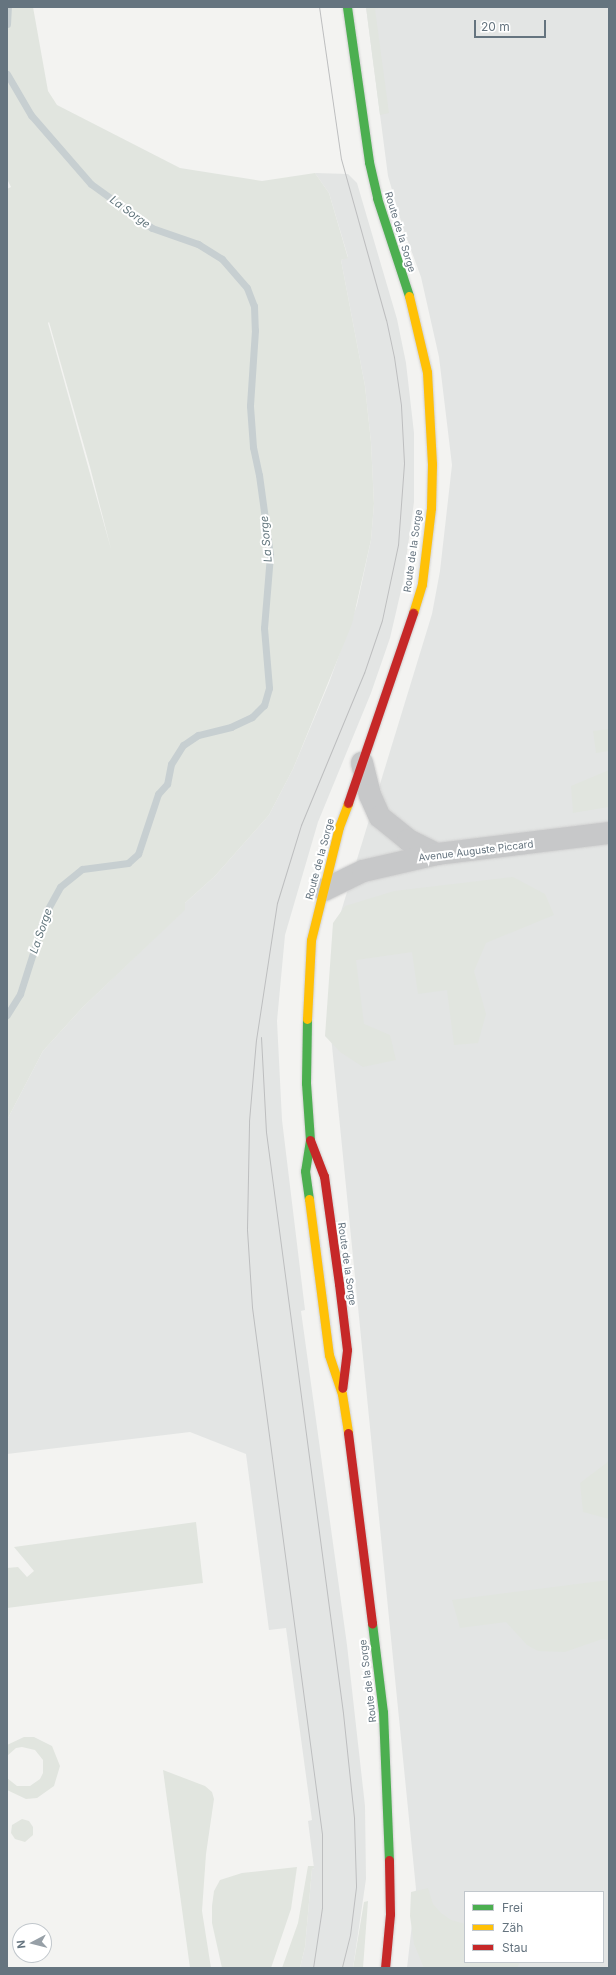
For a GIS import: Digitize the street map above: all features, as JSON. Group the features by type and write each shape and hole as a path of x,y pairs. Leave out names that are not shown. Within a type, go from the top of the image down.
{"street":[{"name":"Route de la Sorge","path":"347,7 369,162 377,198 415,316 427,372 432,464 431,508 422,584 403,648 339,827 311,947 306,1075 310,1140 305,1171 329,1355 342,1394 383,1712 388,1791 390,1914 385,1968"},
{"path":"362,763 370,794 380,817 408,840 437,854"},
{"name":"Avenue Auguste Piccard","path":"324,890 363,871 437,854 609,833"},
{"name":"Route de la Sorge","path":"310,1140 324,1176 339,1284 347,1350 342,1394"}],"shaded area":[{"path":"7,7 33,7 48,91 57,105 180,168 262,181 315,173 329,193 348,258 341,260 365,386 371,442 374,504 371,540 352,624 293,769 269,815 215,876 185,903 185,910 83,1007 43,1051 7,1120 7,189 11,187 7,179","holes":["49,322 90,467 111,549 48,323"]},
{"path":"366,7 609,7 609,1968 407,1968 416,1889 331,1036 336,928 432,614 440,571 452,465 439,357 421,277 403,228 388,176"},
{"path":"366,7 387,7 375,9 389,113 380,115"},
{"path":"315,173 348,174 357,183 397,319 406,363 414,433 414,502 403,582 390,638 371,693 318,822 285,935 277,1021 282,1120 305,1310 301,1311 347,1645 365,1806 366,1879 353,1968 300,1968 305,1947 312,1869 314,1868 308,1821 312,1820 286,1628 269,1630 246,1454 190,1432 7,1454 7,1120 43,1051 83,1007 184,910 185,903 215,876 269,815 293,769 329,683 357,605 371,540 374,504 371,442 365,386 341,260 348,257 329,193"},
{"path":"609,729 609,751 596,753 593,731"},
{"path":"609,770 609,807 573,813 571,786"},
{"path":"513,877 545,894 554,915 486,943 474,971 486,1014 478,1043 454,1045 447,990 418,994 412,952 356,960 364,1024 390,1035 396,1060 363,1067 340,1052 325,1036 333,923 345,906 394,891"},
{"path":"609,1461 609,1519 583,1512 580,1483"},
{"path":"196,1522 203,1583 7,1608 7,1568 18,1567 27,1577 34,1571 14,1547"},
{"path":"609,1580 609,1640 602,1639 565,1652 538,1651 527,1645 506,1622 460,1628 452,1600"},
{"path":"24,1737 34,1737 52,1746 60,1766 54,1786 37,1798 26,1799 7,1790 7,1778 17,1786 30,1786 40,1779 43,1773 43,1760 35,1750 22,1747 16,1748 7,1756 7,1745"},
{"path":"163,1770 205,1786 212,1792 214,1799 206,1854 202,1911 211,1968 190,1968"},
{"path":"22,1819 29,1821 33,1827 33,1835 25,1842 15,1839 11,1833 12,1825"},
{"path":"308,1866 314,1866 314,1868 312,1869 305,1947 300,1968 282,1968 298,1923"},
{"path":"297,1867 291,1909 271,1968 222,1968 212,1923 214,1891 220,1880 242,1873"},
{"path":"428,1888 433,1904 441,1913 451,1920 464,1924 464,1963 520,1963 517,1968 424,1968 414,1944 410,1916 411,1892"},
{"path":"368,1901 363,1968 353,1968 364,1902"}],"waterway":[{"name":"La Sorge","path":"7,24 8,7"},
{"name":"La Sorge","path":"7,74 31,115 91,184 152,228 198,244 222,259 247,288 254,306 255,330 250,406 253,447 259,475 270,555 264,628 269,688 264,705 252,717 231,727 198,735 183,745 171,764 167,784 158,794 138,854 128,863 82,869 60,887 46,912 20,994 7,1015"}],"tram line":[{"path":"313,1968 322,1908 322,1834 252,1307 247,1229 249,1121 256,1040 277,903 301,825 364,673 382,620 398,545 404,463 401,405 394,357 386,320 341,159 319,7"},
{"path":"261,1037 266,1132 343,1713 354,1818 356,1887 350,1935 342,1968"}],"traffic: fast":[{"path":"347,7 369,162 377,198 409,296"},
{"path":"307,1019 306,1083 310,1140 305,1171 309,1199"},
{"path":"372,1623 383,1712 389,1860"}],"traffic: slow":[{"path":"409,296 427,372 432,464 431,508 422,584 413,613"},
{"path":"307,1019 311,940 339,827 348,803"},
{"path":"309,1199 329,1355 342,1394 348,1433"}],"traffic: jam":[{"path":"348,803 413,613"},
{"path":"310,1140 324,1176 339,1284 347,1350 342,1388"},
{"path":"348,1433 372,1623"},
{"path":"385,1968 390,1914 389,1860"}]}
